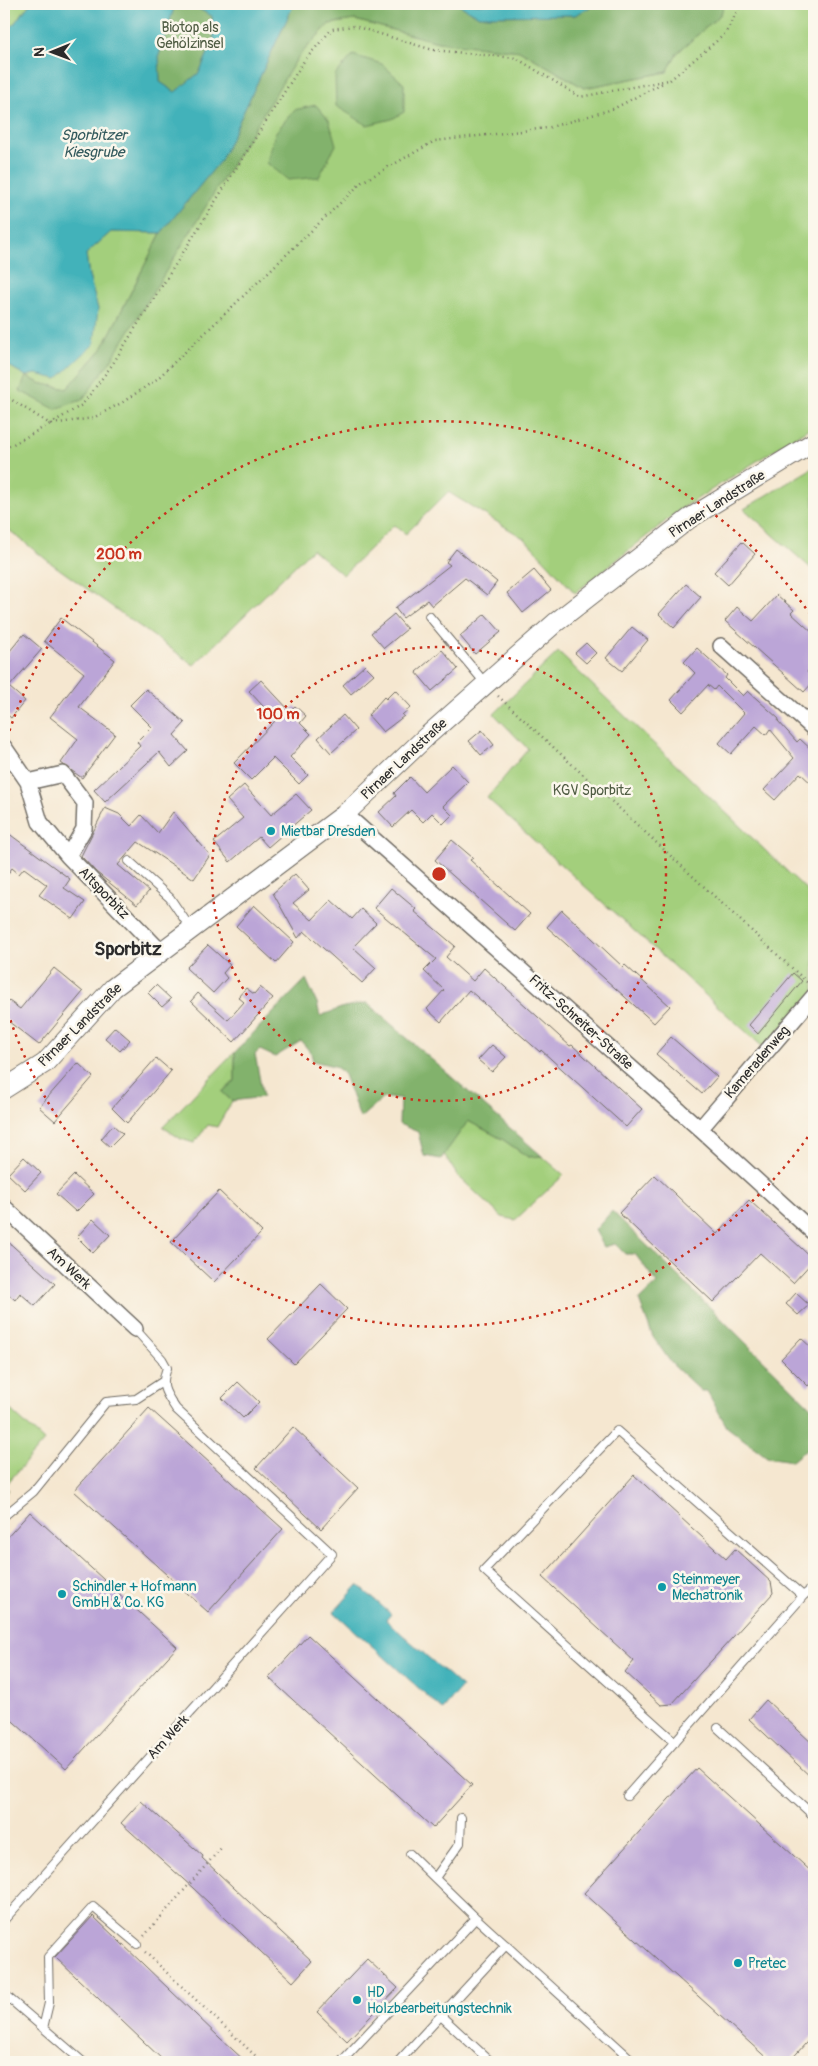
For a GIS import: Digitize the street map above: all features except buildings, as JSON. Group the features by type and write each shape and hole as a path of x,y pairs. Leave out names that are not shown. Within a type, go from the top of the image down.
{"street":[{"name":"Pirnaer Landstraße","path":"4,1089 45,1063 113,988 345,814 428,736 556,623 690,518 814,442"},
{"path":"721,646 814,729"},
{"name":"Altsporbitz","path":"4,747 28,782 40,822 68,856 161,952"},
{"name":"Altsporbitz","path":"28,782 63,774 85,803 84,829 68,856"},
{"name":"Fritz-Schreiter-Straße","path":"345,814 700,1129 814,1233"},
{"name":"Kameradenweg","path":"700,1129 814,996"},
{"name":"Am Werk","path":"4,1207 135,1329"}],"lane":[{"path":"429,616 486,684"},
{"path":"129,861 170,898 191,929"},
{"path":"4,1516 33,1492 106,1402 136,1399 162,1382 167,1368 162,1359 135,1329"},
{"name":"Am Werk","path":"4,1920 332,1554 176,1409 162,1382"},
{"path":"675,1742 484,1570 617,1430 803,1596"},
{"path":"627,1796 803,1596 814,1587"},
{"path":"718,1728 814,1816"},
{"path":"435,1878 460,1843 460,1818"},
{"path":"410,1854 476,1918 634,2062"},
{"path":"43,2028 49,2003 48,1957 93,1907 136,1944"},
{"path":"342,2062 476,1918"},
{"path":"398,2062 506,1945"},
{"path":"4,1994 83,2062"},
{"path":"441,2016 491,2062"}],"path":[{"path":"4,395 50,424 93,418 123,402 157,380 362,182 435,141 547,128 613,109 669,80 725,34 741,4"},
{"path":"4,449 82,405 112,365 304,61 332,29 354,26 433,50 516,58 580,97 669,80"},
{"path":"4,395 4,425"},
{"path":"486,684 814,989"},
{"path":"222,1847 136,1944 262,2062"}],"green space":[{"path":"4,4 30,4 4,36"},
{"path":"294,4 457,4 479,16 575,15 597,4 725,4 720,15 677,53 667,72 584,88 521,51 438,42 355,20 329,24 298,57 110,362 82,400 55,409 20,391 26,376 39,383 67,389 102,349 161,233 221,160"},
{"path":"725,4 814,4 814,425 681,509 575,593 525,539 448,492 406,534 394,525 343,575 312,549 194,665 48,561 4,526 4,363 26,376 36,374 98,309 89,276 86,254 111,232 161,233 102,349 67,389 39,383 27,376 20,391 82,400 298,57 329,24 355,20 438,42 521,51 584,88 667,72 677,53 720,15"},
{"name":"Biotop als Gehölzinsel","path":"191,5 212,16 214,40 199,73 175,92 160,82 159,55 174,8"},
{"path":"353,55 382,64 404,84 404,112 392,119 367,125 336,106 335,75"},
{"path":"316,105 329,120 336,145 319,177 288,180 267,163 275,133 294,110"},
{"path":"814,467 814,571 744,509"},
{"name":"KGV Sporbitz","path":"558,652 814,897 814,991 764,1048 487,798 528,749 494,714"},
{"path":"306,979 317,1003 320,1016 344,1007 367,1003 542,1156 528,1157 502,1139 468,1121 441,1159 424,1156 418,1132 399,1124 400,1098 383,1098 360,1118 343,1072 334,1066 313,1061 311,1053 301,1041 275,1057 260,1050 255,1054 263,1097 232,1101 222,1092 235,1081 235,1052"},
{"path":"235,1052 235,1081 222,1092 232,1101 217,1127 208,1125 194,1143 181,1139 163,1127"},
{"path":"468,1121 502,1139 528,1157 542,1156 564,1175 515,1220 502,1217 457,1175 444,1154"},
{"path":"612,1211 814,1410 813,1440 792,1461 767,1457 727,1427 707,1391 701,1391 672,1364 653,1337 639,1300 657,1283 635,1254 625,1254 615,1244 604,1247 595,1230"},
{"path":"4,1404 44,1441 4,1487"},
{"path":"4,1487 9,1490 4,1494"}],"water":[{"name":"Sporbitzer Kiesgrube","path":"30,4 294,4 221,160 161,233 111,232 86,254 89,276 98,309 94,344 57,379 36,374 26,376 4,363 4,36","holes":["191,5 212,16 214,40 199,73 175,92 160,82 159,55 174,8"]},
{"path":"457,4 597,4 575,15 479,16"},
{"path":"358,1585 391,1614 386,1620 462,1687 443,1710 334,1612"}],"place":[{"name":"Mietbar Dresden","path":"271,831"},
{"name":"Steinmeyer Mechatronik","path":"662,1587"},
{"name":"Schindler + Hofmann GmbH & Co. KG","path":"62,1594"},
{"name":"Pretec","path":"738,1963"},
{"name":"HD Holzbearbeitungstechnik","path":"357,2000"}],"district":[{"name":"Sporbitz","path":"128,949"}]}
